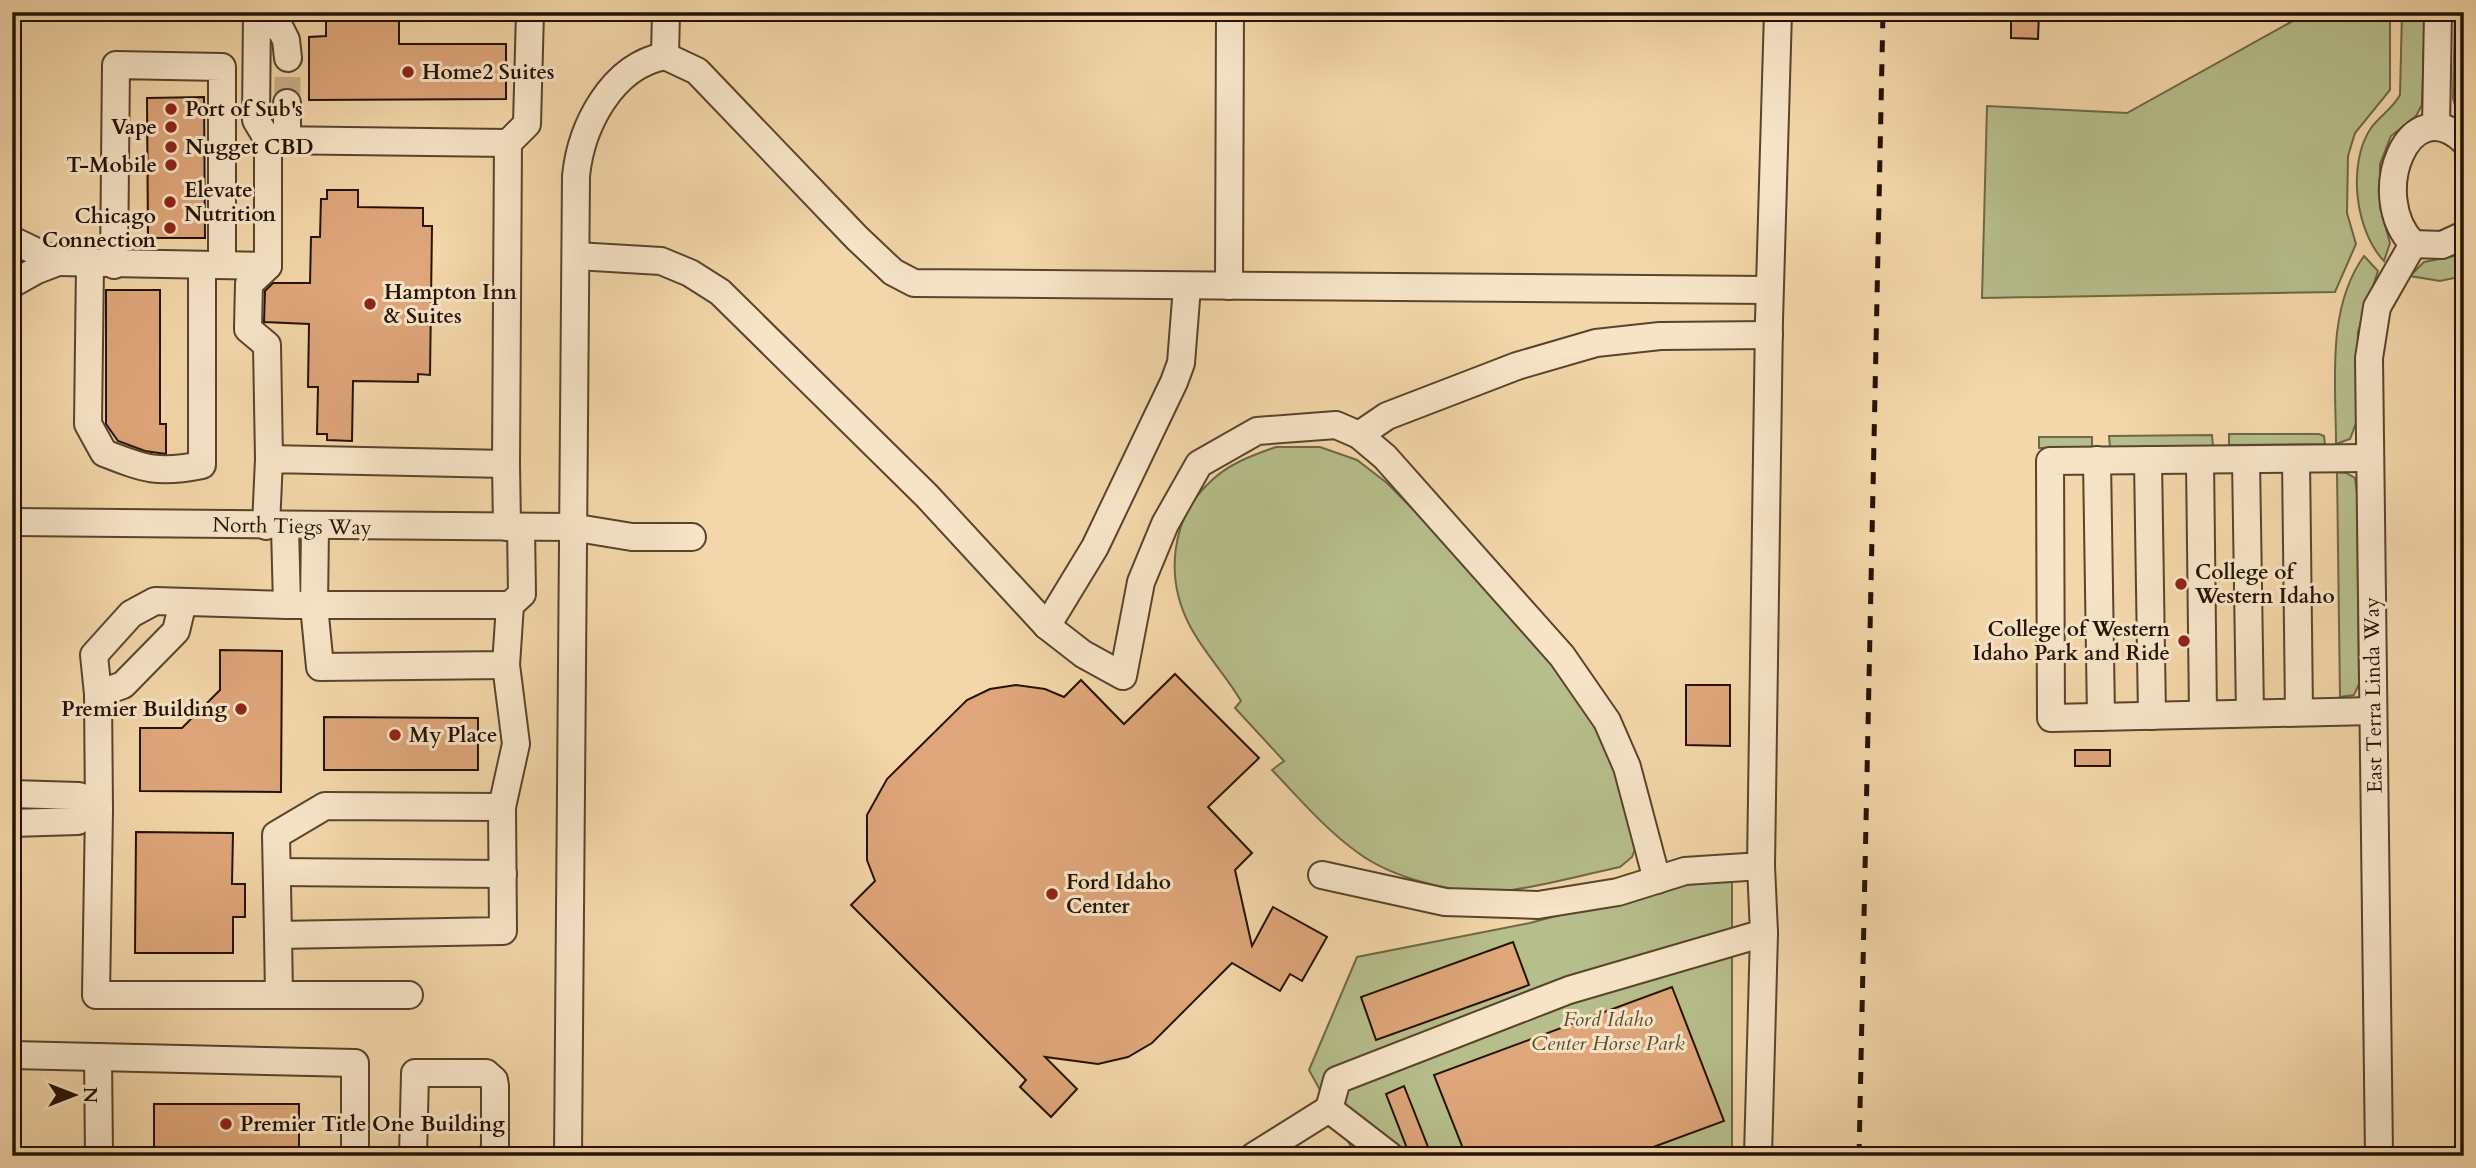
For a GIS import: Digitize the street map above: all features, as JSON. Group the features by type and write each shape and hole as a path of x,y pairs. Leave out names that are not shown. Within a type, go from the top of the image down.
{"street":[{"path":"409,995 96,995 95,810 98,694 94,656 131,614 155,601 314,606 510,605 522,594 506,464 508,143 527,124 530,12"},
{"path":"665,56 666,12"},
{"path":"1229,286 1230,12"},
{"path":"1755,1155 1764,933 1761,866 1769,290 1778,12"},
{"path":"2436,127 2438,12"},
{"path":"288,58 286,40 279,26 257,18 256,120 278,140 508,143"},
{"path":"568,1156 571,527 576,176 579,147 591,118 615,85 650,59 665,56 697,71 858,238 893,272 914,283 1769,290"},
{"path":"116,65 145,66 152,78 177,85 222,75 212,265 202,465 174,471 148,470 104,453 88,424 116,65"},
{"path":"287,605 269,459 267,345 248,329 249,284 268,266 278,140 288,103"},
{"path":"2464,141 2448,129 2436,127 2412,138 2402,148 2395,164 2393,209 2400,230 2413,244 2442,245 2464,235"},
{"path":"12,240 58,262 102,265 268,266"},
{"name":"East Terra Linda Way","path":"2379,1156 2369,358 2377,307 2413,244"},
{"path":"576,256 661,261 691,273 720,292 927,496 1047,626 1083,654 1123,676 1141,582 1165,524 1199,464 1257,430 1336,425 1359,435 1385,457 1562,656 1607,721 1628,767 1657,880"},
{"path":"12,284 58,262"},
{"path":"1047,626 1095,547 1174,382 1181,363 1187,287"},
{"path":"1359,435 1400,411 1517,366 1596,342 1660,336 1769,335"},
{"path":"2370,458 2050,461 2051,718 2373,711"},
{"path":"269,459 506,464"},
{"path":"2296,459 2299,712"},
{"path":"2097,460 2101,717"},
{"path":"2148,460 2152,716"},
{"path":"2200,460 2203,715"},
{"path":"2246,460 2250,713"},
{"name":"North Tiegs Way","path":"12,522 315,527 571,527 632,537 692,537"},
{"path":"315,527 314,606 320,667 506,665"},
{"path":"98,694 122,685 176,631 183,602"},
{"path":"278,935 503,931 502,807 516,744 506,665 510,605"},
{"path":"12,794 79,796 95,810"},
{"path":"279,995 276,835 325,806 502,807"},
{"path":"12,823 78,821 95,810"},
{"path":"1322,875 1445,902 1538,905 1618,892 1685,872 1761,866"},
{"path":"277,872 503,874"},
{"path":"1254,1156 1329,1109 1337,1080 1569,990 1764,933"},
{"path":"12,1055 355,1063 355,1156"},
{"path":"98,1057 99,1156"},
{"path":"413,1156 415,1073 486,1073 494,1080 495,1086 495,1149 491,1156"},
{"path":"1329,1109 1390,1156"}],"green space":[{"path":"2309,12 2390,12 2390,90 2355,133 2348,156 2347,213 2356,244 2335,292 1982,298 1987,106 2127,113"},
{"path":"2402,12 2425,12 2422,105 2416,116 2391,136 2380,164 2380,207 2390,243 2384,261 2366,232 2361,215 2357,178 2363,143 2371,128 2400,95"},
{"path":"2455,12 2464,12 2464,118 2456,109 2453,98"},
{"path":"2464,254 2464,276 2440,281 2410,276 2424,262"},
{"path":"2364,256 2378,271 2358,332 2356,423 2350,439 2336,444 2335,372 2338,323 2352,277"},
{"path":"2229,434 2319,434 2324,436 2325,444 2229,445"},
{"path":"2212,435 2213,446 2110,447 2109,436"},
{"path":"2039,437 2092,437 2092,447 2039,448"},
{"path":"1276,447 1320,447 1357,460 1387,483 1460,557 1585,698 1617,761 1637,844 1632,857 1620,867 1505,891 1469,891 1428,884 1388,870 1357,852 1323,823 1272,770 1284,761 1235,708 1241,701 1208,655 1182,608 1175,570 1180,531 1186,514 1197,497 1225,470"},
{"path":"2337,472 2355,478 2357,492 2359,684 2354,695 2340,697"},
{"name":"Ford Idaho Center Horse Park","path":"1732,868 1732,1156 1356,1156 1309,1070 1357,957 1530,923"}],"building":[{"name":"Home2 Suites","path":"326,12 399,12 399,44 506,44 506,99 309,100 309,37 326,36"},
{"path":"2011,12 2039,12 2038,39 2011,38"},
{"path":"204,97 205,238 148,238 147,98"},
{"name":"Hampton Inn & Suites","path":"327,190 358,190 358,207 423,208 423,226 432,226 430,375 418,374 418,382 353,381 352,441 327,440 327,434 317,434 318,387 308,387 309,324 264,322 265,291 273,283 310,283 311,237 320,237 321,199 327,199"},
{"path":"106,290 160,290 160,424 166,424 166,454 145,451 118,441 106,424"},
{"name":"Premier Building","path":"220,650 282,651 281,792 140,791 140,728 182,728 220,690"},
{"name":"Ford Idaho Center","path":"1175,674 1259,758 1208,807 1252,853 1235,870 1252,946 1273,907 1327,937 1302,981 1290,974 1280,991 1232,963 1152,1043 1128,1057 1098,1064 1045,1057 1077,1089 1051,1117 1020,1087 1026,1080 851,905 875,881 867,860 867,815 887,779 967,700 990,689 1016,685 1045,689 1064,697 1081,680 1124,724"},
{"path":"1686,685 1730,685 1730,746 1686,745"},
{"path":"324,717 478,718 478,770 324,770"},
{"path":"2075,750 2110,750 2110,766 2075,766"},
{"path":"136,832 233,833 232,884 245,884 245,917 233,917 233,953 135,953"},
{"path":"1513,942 1529,985 1376,1040 1361,997"},
{"path":"1672,987 1724,1121 1629,1156 1466,1156 1434,1075"},
{"path":"1404,1086 1430,1152 1419,1156 1410,1156 1386,1094"},
{"name":"Premier Title One Building","path":"154,1104 299,1104 299,1156 154,1156"}],"tunnel":[{"path":"287,103 288,58"}],"railway":[{"path":"1859,1156 1883,12"}],"place":[{"name":"Home2 Suites","path":"408,72"},
{"name":"Port of Sub's","path":"171,109"},
{"name":"Vape","path":"171,127"},
{"name":"Nugget CBD","path":"171,147"},
{"name":"T-Mobile","path":"171,165"},
{"name":"Elevate Nutrition","path":"170,202"},
{"name":"Chicago Connection","path":"170,228"},
{"name":"Hampton Inn & Suites","path":"370,304"},
{"name":"College of Western Idaho","path":"2181,584"},
{"name":"College of Western Idaho Park and Ride","path":"2184,641"},
{"name":"Premier Building","path":"241,709"},
{"name":"My Place","path":"395,735"},
{"name":"Ford Idaho Center","path":"1052,894"},
{"name":"Premier Title One Building","path":"226,1124"}]}
